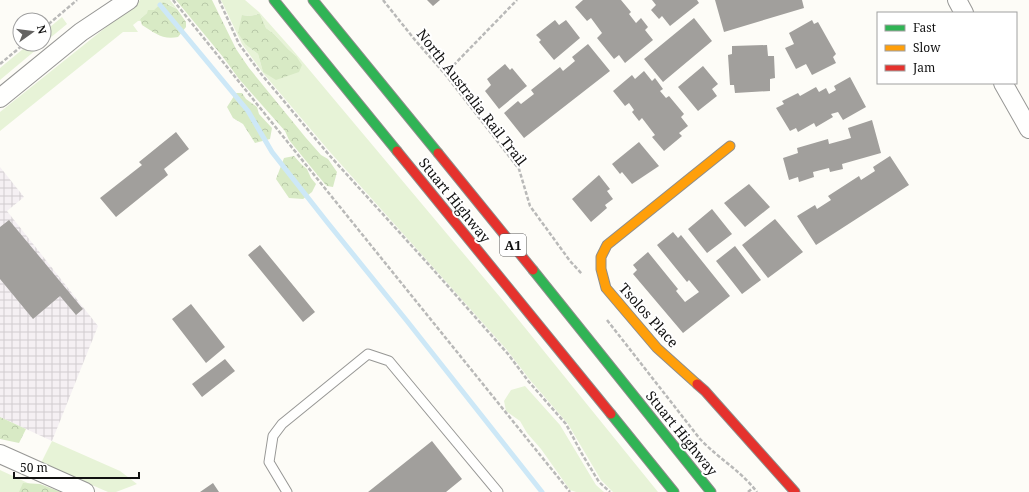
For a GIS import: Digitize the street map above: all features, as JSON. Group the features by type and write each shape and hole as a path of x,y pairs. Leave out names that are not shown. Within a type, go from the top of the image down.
{"main road":[{"name":"Stuart Highway","path":"313,0 574,320 711,492"},
{"name":"Stuart Highway","path":"276,3 674,492"},
{"name":"Tsolos Place","path":"730,146 607,245 601,257 601,269 606,288 657,348 705,391 795,492"}],"street":[{"path":"81,32 111,0"},
{"path":"0,98 81,32 129,0"},
{"path":"262,0 276,3"},
{"path":"957,0 963,12"},
{"path":"1004,84 1029,129"},
{"path":"0,454 86,492"}],"lane":[{"path":"287,492 269,462 273,436 282,424 368,354 389,360 498,492"}],"path":[{"path":"52,21 77,0"},
{"path":"173,0 570,492"},
{"path":"219,0 240,44 262,75 330,156 508,354 529,382 566,424 582,454 600,482 610,492"},
{"name":"North Australia Rail Trail","path":"383,0 445,74 519,168 530,206 570,262 583,275"},
{"path":"445,74 517,0"},
{"path":"0,64 14,52"},
{"path":"604,316 609,325 700,439 716,454 743,475 757,492"},
{"path":"748,492 754,487"}],"shaded area":[{"path":"0,167 24,197 7,211 98,326 52,441 0,417"}],"green space":[{"path":"140,0 170,0 177,9 168,4 147,13 140,19 141,21 138,21 133,25 138,32 123,32 0,131 0,112"},
{"path":"176,0 212,0 236,49 249,68 306,138 321,155 328,159 337,172 333,187 327,186 324,183 289,140 285,131 239,79 223,57"},
{"path":"221,0 245,0 259,12 291,48 505,303 658,492 613,492 601,480 568,424 530,380 507,350 330,152 263,73 242,44","holes":["260,14 266,28 296,56 263,72 258,54 246,45 242,15 249,16"]},
{"path":"163,2 177,9 186,22 186,27 178,37 163,37 142,25 140,19 147,13 148,10 154,10"},
{"path":"260,14 266,28 296,56 302,65 299,72 276,80 263,72 258,54 246,45 238,33 242,15 249,16"},
{"path":"62,17 67,24 52,36 52,25"},
{"path":"19,52 33,52 0,80 0,68"},
{"path":"236,93 242,93 246,99 257,107 259,114 272,128 270,139 255,143 243,124 233,118 227,107"},
{"path":"294,156 307,169 311,178 316,184 312,192 303,199 289,198 276,179 284,158"},
{"path":"525,386 560,425 596,485 604,492 576,492 570,490 541,449 527,433 520,421 506,411 504,401 511,390"},
{"path":"0,417 26,429 19,443 0,439"},
{"path":"52,441 120,471 137,484 116,492 108,492 41,463"},
{"path":"0,470 47,492 0,492"},
{"path":"23,483 40,484 61,492 19,492"}],"building":[{"path":"427,0 440,0 433,6"},
{"path":"583,0 621,0 631,12 629,14 636,23 641,18 648,27 645,30 653,40 625,63 619,55 614,59 597,38 602,33 591,18 587,21 575,7"},
{"path":"652,0 697,0 699,3 670,26 662,16 659,19 651,10 656,5"},
{"path":"715,0 802,0 804,8 724,32"},
{"path":"694,18 712,41 663,82 644,59"},
{"path":"555,20 559,25 566,20 580,38 554,60 539,42 541,40 536,35"},
{"path":"812,20 814,24 818,22 836,54 833,57 836,63 812,75 806,64 796,69 785,48 794,44 789,33"},
{"path":"588,44 610,71 524,138 504,113 518,101 521,104 534,94 531,90 560,67 563,71 575,61 572,57"},
{"path":"767,45 768,56 774,56 775,78 770,79 770,91 735,93 734,85 730,85 728,55 732,54 732,46"},
{"path":"505,64 510,70 512,68 527,86 499,109 485,91 491,85 487,79"},
{"path":"703,66 718,84 712,89 717,96 698,111 678,87"},
{"path":"644,71 652,81 655,78 663,89 660,91 666,98 669,96 684,114 681,117 688,126 679,133 682,136 664,151 652,137 655,135 642,118 639,121 632,112 634,110 629,103 625,106 613,91 632,75 635,79"},
{"path":"850,77 866,107 843,120 838,112 831,114 833,117 816,127 814,123 798,132 796,128 790,131 776,108 784,104 782,101 798,93 800,96 816,87 819,92 826,88 829,94 836,90 834,86"},
{"path":"872,120 881,153 842,164 843,169 830,172 829,168 813,172 814,177 799,182 798,177 789,180 783,158 798,153 797,148 828,139 829,144 851,138 848,128"},
{"path":"176,132 189,149 164,169 168,175 116,217 100,198 142,165 139,162"},
{"path":"639,142 659,166 632,184 622,172 620,174 612,164"},
{"path":"890,156 909,185 816,245 797,216 815,205 817,209 831,200 828,196 859,176 861,180 875,171 873,167"},
{"path":"599,175 610,189 607,191 613,199 605,205 607,208 591,222 572,199"},
{"path":"749,184 770,207 745,227 724,203"},
{"path":"712,209 732,234 707,253 688,229"},
{"path":"775,219 803,252 768,278 742,245"},
{"path":"9,220 83,309 76,315 60,296 33,319 0,279 0,227"},
{"path":"673,232 678,238 681,235 730,296 683,333 633,274 637,270 633,265 648,252 678,289 676,291 685,302 699,292 689,280 687,282 657,245"},
{"path":"260,245 315,312 303,322 248,255"},
{"path":"735,246 761,280 742,294 716,261"},
{"path":"191,304 225,347 206,363 172,319"},
{"path":"225,359 235,371 202,397 192,384"},
{"path":"432,441 462,479 446,492 368,492"},
{"path":"213,483 219,492 200,492"}],"waterway":[{"path":"160,5 248,111 272,152 542,492"}],"traffic: fast":[{"path":"274,0 397,151"},
{"path":"313,0 438,153"},
{"path":"533,270 711,492"},
{"path":"611,414 674,492"}],"traffic: slow":[{"path":"697,384 657,348 606,288 601,269 601,257 607,245 730,146"}],"traffic: jam":[{"path":"397,151 611,414"},
{"path":"438,153 533,270"},
{"path":"697,384 705,391 795,492"}]}
